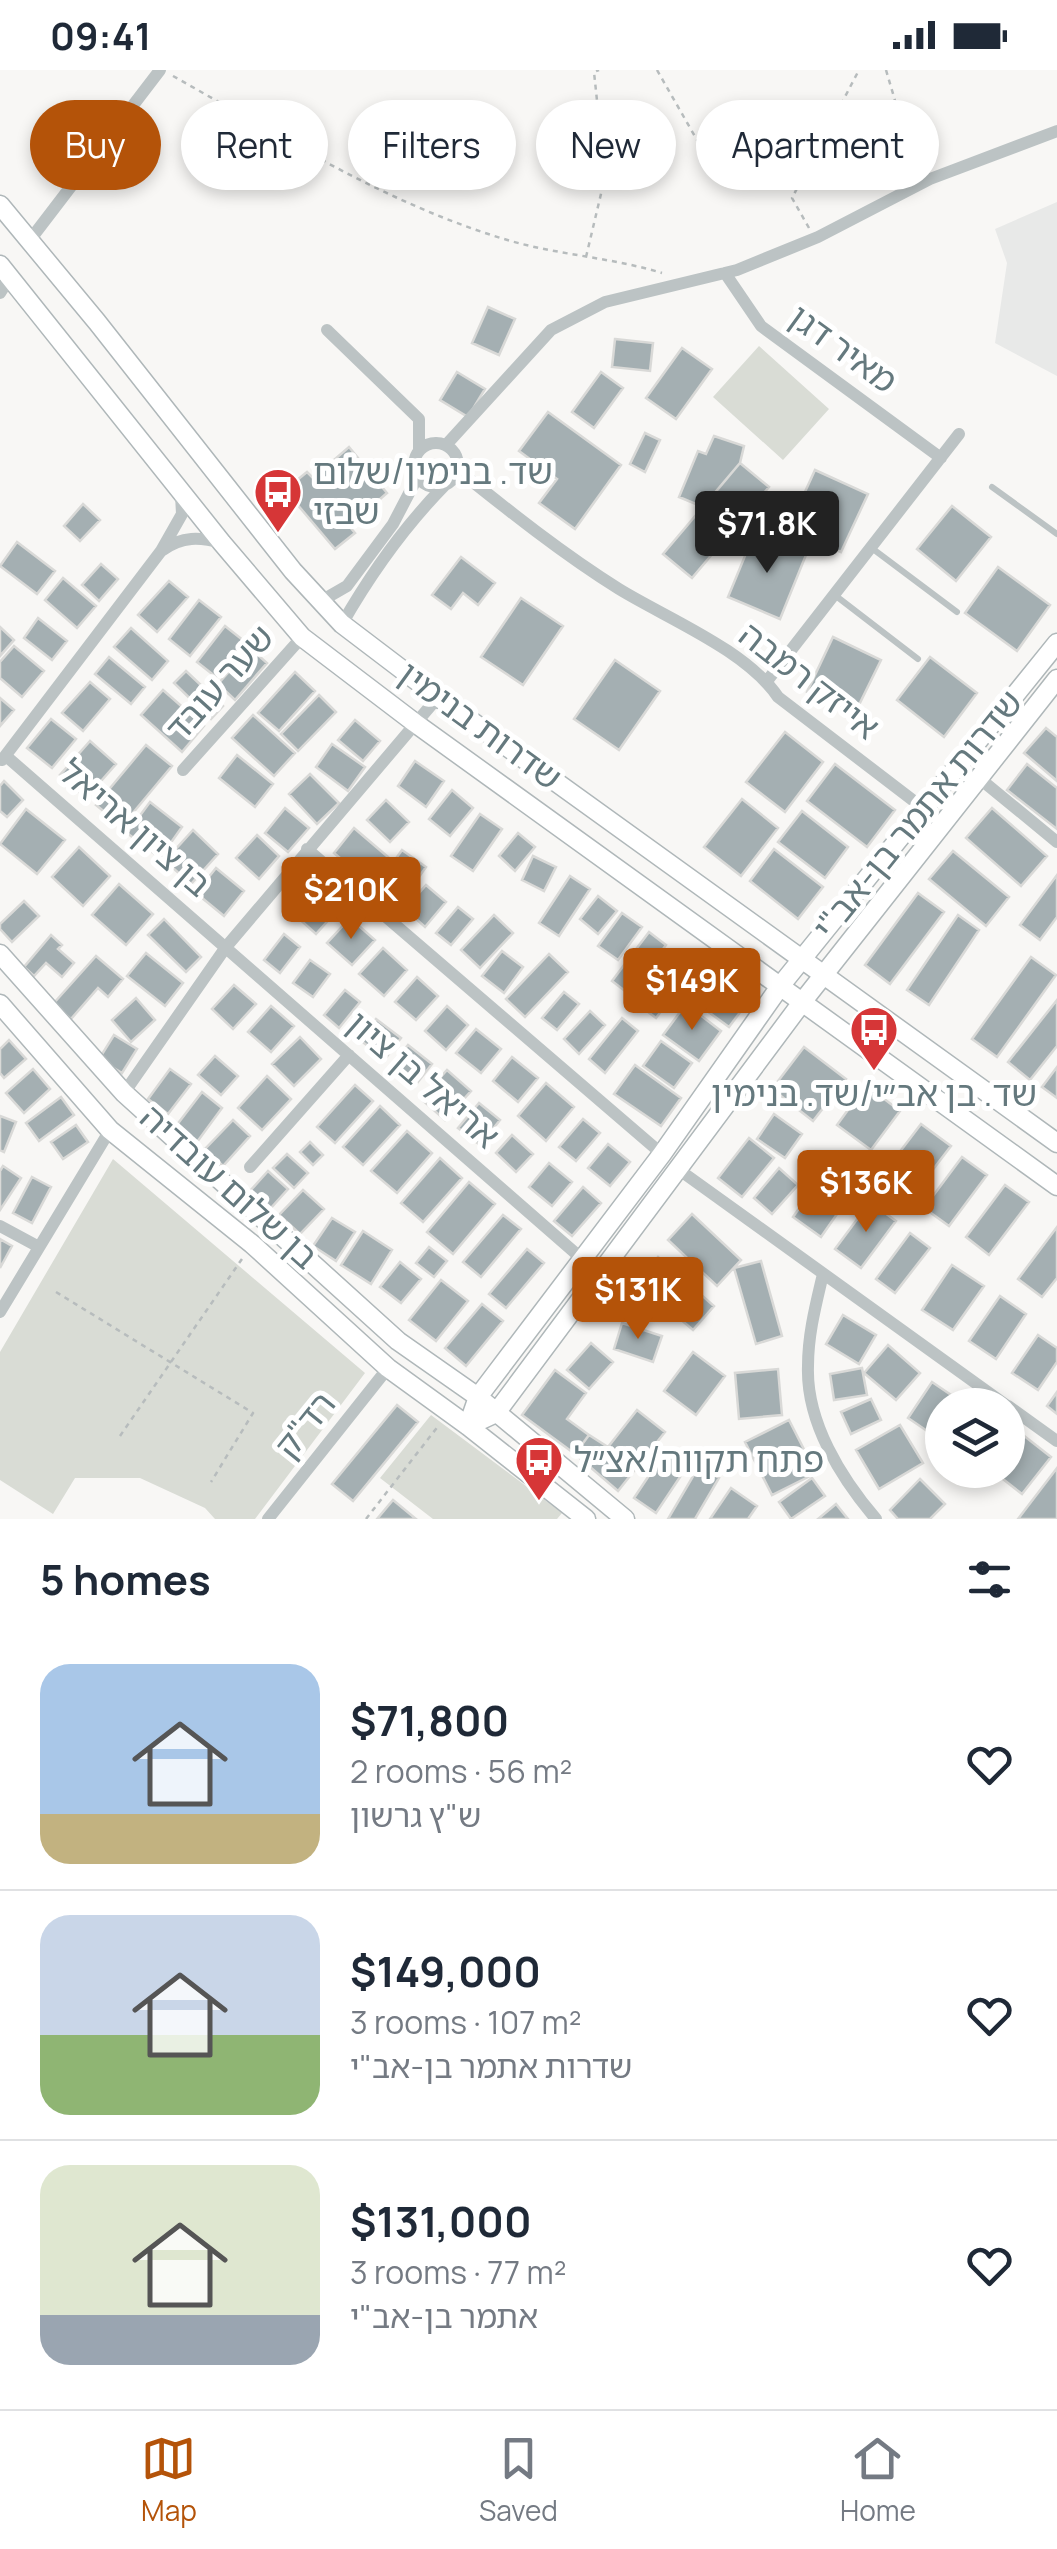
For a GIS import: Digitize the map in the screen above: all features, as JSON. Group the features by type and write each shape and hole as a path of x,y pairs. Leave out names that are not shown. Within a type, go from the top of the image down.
{"main road":[{"name":"שדרות בנימין","path":"0,206 262,533 342,624 1057,1143"},
{"name":"שדרות בנימין","path":"4,279 302,637 415,723 1057,1186"},
{"name":"שדרות אתמר בן-אב\"י","path":"468,1426 478,1397 662,1154 781,985 1057,643"},
{"path":"468,1426 496,1414 803,1001 1057,679"},
{"name":"בן שלום עובדיה","path":"0,954 124,1094 398,1340 478,1397 625,1519"},
{"name":"בן שלום עובדיה","path":"0,1004 110,1130 252,1244 388,1368 586,1519"}],"street":[{"path":"30,240 161,70"},
{"path":"939,176 1057,131"},
{"path":"446,445 551,330 605,302 725,272 818,237 909,190"},
{"name":"מאיר דגן","path":"725,272 761,326 941,458"},
{"path":"327,330 419,420 419,450 413,464 418,478 429,486 444,486"},
{"path":"767,681 959,434"},
{"path":"342,624 369,580 427,503 458,470 456,455 446,445 432,442 419,450"},
{"name":"אייזק רמבה","path":"458,470 616,588 716,645 767,681 778,697 923,808"},
{"path":"321,601 347,586 394,524 418,478"},
{"path":"3,759 161,551 182,514 180,490"},
{"path":"161,551 173,542 190,538 222,543"},
{"name":"שער עובד","path":"183,770 302,637"},
{"path":"124,1094 226,947 438,697"},
{"name":"בן ציון אריאל","path":"3,759 226,947"},
{"path":"979,778 1057,842"},
{"path":"307,850 662,1154"},
{"name":"אריאל בן ציון","path":"226,947 582,1258"},
{"path":"250,1167 349,1056"},
{"path":"0,1312 110,1130"},
{"path":"678,1169 983,1388"},
{"path":"0,1226 39,1247"},
{"path":"823,1274 811,1325 807,1370 813,1406 829,1451 856,1496 876,1519"},
{"name":"רד\"ק","path":"268,1519 388,1368"},
{"path":"1025,1418 1057,1441"}],"lane":[{"path":"992,487 1057,534"},
{"path":"873,549 957,612"},
{"path":"836,596 918,660"}],"path":[{"path":"161,70 377,190 504,239 643,268 687,282"},
{"path":"586,258 605,177 594,72 599,70"},
{"path":"657,70 696,138"},
{"path":"818,237 792,198 859,70"},
{"path":"886,70 895,100"},
{"path":"120,1436 252,1244"},
{"path":"56,1292 253,1413 211,1482"},
{"path":"366,1519 449,1412"}],"shaded area":[{"path":"1057,202 1057,376 995,343 1007,263 995,229"},
{"path":"759,346 829,409 783,460 713,397"},
{"path":"113,1159 365,1373 255,1519 215,1519 205,1508 140,1478 75,1478 53,1514 0,1480 0,1352"},
{"path":"431,1415 562,1513 557,1519 433,1519 380,1478"}],"building":[{"path":"488,307 515,319 499,355 472,343"},
{"path":"615,339 653,343 650,371 612,367"},
{"path":"682,348 712,369 676,419 646,398"},
{"path":"457,372 485,389 468,417 440,400"},
{"path":"601,372 623,388 594,428 572,412"},
{"path":"548,412 621,465 575,529 539,503 557,479 519,451"},
{"path":"645,433 660,440 645,472 630,464"},
{"path":"714,436 744,446 740,463 703,507 679,497 698,451 706,454"},
{"path":"349,447 387,493 349,526 355,533 335,549 285,490 307,472 313,478"},
{"path":"740,463 769,487 692,578 663,554"},
{"path":"815,470 868,494 841,552 788,529"},
{"path":"83,504 100,520 80,541 64,526"},
{"path":"952,506 991,537 956,581 917,549"},
{"path":"754,534 806,555 780,619 728,597"},
{"path":"17,542 55,571 37,594 0,566"},
{"path":"461,557 495,583 478,605 463,593 451,609 432,595"},
{"path":"101,564 118,579 99,601 82,585"},
{"path":"998,567 1050,605 1017,651 965,613"},
{"path":"63,578 96,606 77,628 45,600"},
{"path":"169,581 188,597 157,632 138,615"},
{"path":"521,598 563,626 523,685 481,657"},
{"path":"199,600 221,617 190,656 169,639"},
{"path":"38,618 67,641 52,660 24,638"},
{"path":"225,626 244,641 216,677 197,662"},
{"path":"0,627 14,640 0,656"},
{"path":"131,628 168,661 152,680 114,647"},
{"path":"833,637 881,660 854,715 807,692"},
{"path":"14,646 44,671 22,697 0,678 0,662"},
{"path":"250,648 267,663 235,700 218,684"},
{"path":"109,657 145,687 131,704 95,674"},
{"path":"930,657 977,693 944,737 897,700"},
{"path":"615,660 660,691 619,750 574,719"},
{"path":"186,671 223,706 211,719 174,683"},
{"path":"295,672 315,691 279,731 258,713"},
{"path":"90,682 110,699 83,731 62,713"},
{"path":"163,690 204,726 182,752 141,715"},
{"path":"319,695 336,712 298,751 281,734"},
{"path":"0,698 14,710 0,726"},
{"path":"253,715 295,753 274,776 232,738"},
{"path":"51,719 76,739 52,768 27,748"},
{"path":"355,720 380,741 363,761 338,740"},
{"path":"1046,728 1057,737 1057,781 1024,753"},
{"path":"785,732 823,762 785,812 746,782"},
{"path":"90,741 116,764 86,798 60,775"},
{"path":"332,744 365,767 348,791 316,767"},
{"path":"146,745 172,766 122,826 96,805"},
{"path":"237,755 273,784 255,807 219,778"},
{"path":"415,761 444,781 426,807 398,786"},
{"path":"835,764 895,810 867,847 807,801"},
{"path":"1027,764 1057,788 1057,829 1007,790"},
{"path":"310,774 339,803 317,824 289,794"},
{"path":"4,781 23,800 7,817 0,811 0,786"},
{"path":"452,790 473,808 450,836 429,819"},
{"path":"742,799 778,828 741,876 704,847"},
{"path":"386,800 409,822 390,842 367,820"},
{"path":"150,802 182,827 160,858 127,833"},
{"path":"285,808 309,828 288,852 265,833"},
{"path":"992,808 1047,856 1021,886 966,838"},
{"path":"26,809 65,840 37,874 0,844"},
{"path":"802,811 848,847 825,878 778,842"},
{"path":"480,814 502,829 473,871 451,856"},
{"path":"354,828 388,857 367,881 334,853"},
{"path":"193,830 218,854 191,884 165,861"},
{"path":"518,833 535,847 515,871 499,856"},
{"path":"257,835 279,856 259,879 236,858"},
{"path":"79,847 110,876 83,906 52,877"},
{"path":"774,849 823,887 798,919 750,881"},
{"path":"402,850 426,867 406,895 382,878"},
{"path":"953,851 1009,897 986,926 929,879"},
{"path":"533,856 556,867 544,891 522,880"},
{"path":"216,868 244,891 224,916 196,893"},
{"path":"1057,875 1057,917 1040,940 1020,925"},
{"path":"570,876 590,889 559,936 539,923"},
{"path":"119,884 153,914 126,945 92,915"},
{"path":"426,885 446,902 425,927 405,909"},
{"path":"321,888 341,906 316,934 296,916"},
{"path":"918,893 944,912 890,984 865,965"},
{"path":"598,896 617,911 598,934 580,919"},
{"path":"24,901 39,916 12,942 0,924"},
{"path":"458,907 473,919 451,945 436,933"},
{"path":"622,913 642,927 618,960 598,946"},
{"path":"494,915 513,933 480,968 461,950"},
{"path":"958,915 979,930 929,1005 907,990"},
{"path":"350,918 375,940 352,965 327,943"},
{"path":"164,919 201,957 186,972 148,935"},
{"path":"649,932 666,945 629,994 612,981"},
{"path":"284,934 300,947 280,973 264,960"},
{"path":"51,935 62,945 58,949 74,963 62,977 46,963 34,976 24,967"},
{"path":"383,948 407,970 384,996 359,974"},
{"path":"502,951 523,967 504,993 482,976"},
{"path":"672,952 693,968 656,1018 635,1002"},
{"path":"146,953 183,983 165,1006 127,976"},
{"path":"549,954 568,972 525,1017 506,999"},
{"path":"96,956 123,979 108,997 98,988 71,1019 53,1004"},
{"path":"1031,957 1056,975 997,1057 972,1039"},
{"path":"310,960 330,974 313,997 293,983"},
{"path":"716,968 753,995 729,1027 692,1000"},
{"path":"417,977 438,996 416,1020 395,1002"},
{"path":"234,985 256,1004 233,1029 212,1009"},
{"path":"345,990 360,1002 339,1028 324,1015"},
{"path":"564,992 579,1004 557,1030 542,1018"},
{"path":"136,998 155,1020 131,1042 112,1020"},
{"path":"1057,1000 1057,1046 1030,1080 1008,1062"},
{"path":"686,1004 721,1031 699,1061 663,1035"},
{"path":"271,1006 294,1026 271,1052 248,1032"},
{"path":"447,1006 468,1025 446,1050 425,1031"},
{"path":"590,1011 605,1025 579,1054 564,1039"},
{"path":"622,1018 638,1031 605,1073 589,1059"},
{"path":"376,1019 401,1038 385,1059 360,1040"},
{"path":"476,1029 501,1049 481,1073 456,1053"},
{"path":"114,1035 137,1049 122,1073 99,1059"},
{"path":"300,1037 321,1059 294,1086 272,1064"},
{"path":"9,1040 26,1059 4,1078 0,1073 0,1049"},
{"path":"661,1041 692,1063 674,1088 643,1066"},
{"path":"408,1045 432,1064 414,1087 390,1067"},
{"path":"804,1047 846,1079 813,1121 772,1089"},
{"path":"215,1056 238,1076 221,1095 198,1075"},
{"path":"512,1057 538,1078 518,1102 493,1081"},
{"path":"635,1065 681,1098 661,1126 614,1094"},
{"path":"1057,1067 1057,1098 1042,1087"},
{"path":"33,1069 50,1089 24,1113 6,1093"},
{"path":"170,1069 191,1084 168,1114 148,1099"},
{"path":"447,1070 471,1091 445,1120 421,1099"},
{"path":"267,1076 291,1099 262,1130 238,1108"},
{"path":"546,1083 574,1107 546,1141 518,1116"},
{"path":"355,1085 373,1101 335,1143 317,1127"},
{"path":"866,1085 900,1111 871,1150 837,1125"},
{"path":"202,1092 222,1108 197,1142 176,1126"},
{"path":"61,1097 74,1115 39,1141 26,1123"},
{"path":"479,1103 500,1120 480,1145 458,1128"},
{"path":"380,1106 400,1125 363,1165 343,1147"},
{"path":"774,1114 802,1134 785,1158 757,1139"},
{"path":"0,1116 16,1122 4,1152 0,1150"},
{"path":"583,1119 600,1133 576,1161 559,1147"},
{"path":"233,1120 250,1136 223,1166 205,1149"},
{"path":"921,1124 951,1146 905,1206 876,1183"},
{"path":"76,1125 88,1142 63,1159 51,1142"},
{"path":"407,1131 432,1153 397,1193 371,1171"},
{"path":"512,1135 533,1154 516,1172 496,1153"},
{"path":"749,1138 774,1158 742,1197 718,1178"},
{"path":"310,1142 323,1155 313,1165 300,1152"},
{"path":"608,1144 630,1162 610,1186 588,1168"},
{"path":"287,1154 308,1173 294,1188 273,1168"},
{"path":"962,1157 987,1175 949,1226 924,1208"},
{"path":"440,1158 462,1178 423,1222 401,1203"},
{"path":"549,1163 572,1182 552,1206 529,1187"},
{"path":"830,1164 858,1184 821,1237 793,1217"},
{"path":"3,1166 21,1178 0,1210 0,1171"},
{"path":"779,1168 798,1185 772,1214 754,1198"},
{"path":"268,1171 288,1189 270,1209 250,1191"},
{"path":"32,1177 51,1187 32,1223 13,1213"},
{"path":"469,1182 495,1204 453,1254 427,1232"},
{"path":"1005,1185 1029,1202 989,1255 966,1237"},
{"path":"583,1187 601,1203 572,1236 554,1221"},
{"path":"303,1190 324,1209 300,1234 279,1215"},
{"path":"870,1202 896,1221 861,1268 835,1249"},
{"path":"692,1214 741,1260 717,1286 668,1240"},
{"path":"503,1215 521,1229 481,1277 463,1262"},
{"path":"332,1218 355,1232 336,1261 313,1246"},
{"path":"1057,1227 1057,1278 1042,1297 1018,1279"},
{"path":"363,1231 392,1250 371,1284 341,1265"},
{"path":"910,1233 930,1248 895,1293 876,1279"},
{"path":"0,1239 12,1246 0,1268"},
{"path":"429,1247 447,1261 434,1277 416,1263"},
{"path":"527,1249 544,1263 506,1308 489,1294"},
{"path":"658,1257 714,1306 693,1330 637,1282"},
{"path":"761,1261 782,1336 756,1344 734,1268"},
{"path":"400,1262 421,1279 401,1303 380,1287"},
{"path":"952,1265 984,1286 953,1330 922,1310"},
{"path":"441,1280 468,1301 436,1341 409,1320"},
{"path":"1000,1296 1026,1314 996,1359 969,1341"},
{"path":"482,1304 503,1321 466,1366 445,1348"},
{"path":"843,1315 876,1335 859,1364 826,1344"},
{"path":"622,1323 662,1336 653,1362 614,1349"},
{"path":"1038,1335 1057,1348 1057,1362 1038,1390 1012,1373"},
{"path":"591,1343 613,1362 589,1389 567,1370"},
{"path":"888,1345 920,1373 896,1400 864,1373"},
{"path":"693,1352 725,1376 696,1415 664,1391"},
{"path":"862,1368 867,1395 834,1400 830,1374"},
{"path":"778,1369 782,1415 739,1419 735,1373"},
{"path":"555,1370 586,1393 567,1419 589,1435 575,1454 522,1415"},
{"path":"925,1392 925,1430 908,1418"},
{"path":"1057,1392 1057,1414 1047,1406"},
{"path":"871,1399 881,1420 851,1434 841,1412"},
{"path":"397,1405 418,1422 353,1501 332,1484"},
{"path":"637,1410 665,1432 618,1491 575,1454 589,1435 608,1447"},
{"path":"789,1420 816,1473 772,1495 745,1442"},
{"path":"900,1425 923,1463 879,1489 856,1450"},
{"path":"1025,1437 1051,1457 1022,1494 1014,1488 1025,1488"},
{"path":"666,1450 688,1465 656,1513 634,1498"},
{"path":"699,1466 719,1478 695,1519 668,1519"},
{"path":"1057,1468 1057,1519 1018,1519"},
{"path":"812,1478 825,1496 791,1519 779,1502"},
{"path":"920,1479 945,1504 930,1519 898,1519 890,1510"},
{"path":"731,1488 757,1506 748,1519 710,1519"},
{"path":"393,1500 416,1519 377,1519"},
{"path":"836,1504 848,1519 818,1519"}],"place":[{"name":"שד. בנימין/שלום שבזי","path":"278,534"},
{"name":"שד. בן אב״י/שד. בנימין","path":"874,1072"},
{"name":"פתח תקווה/אצ״ל","path":"539,1502"}]}
